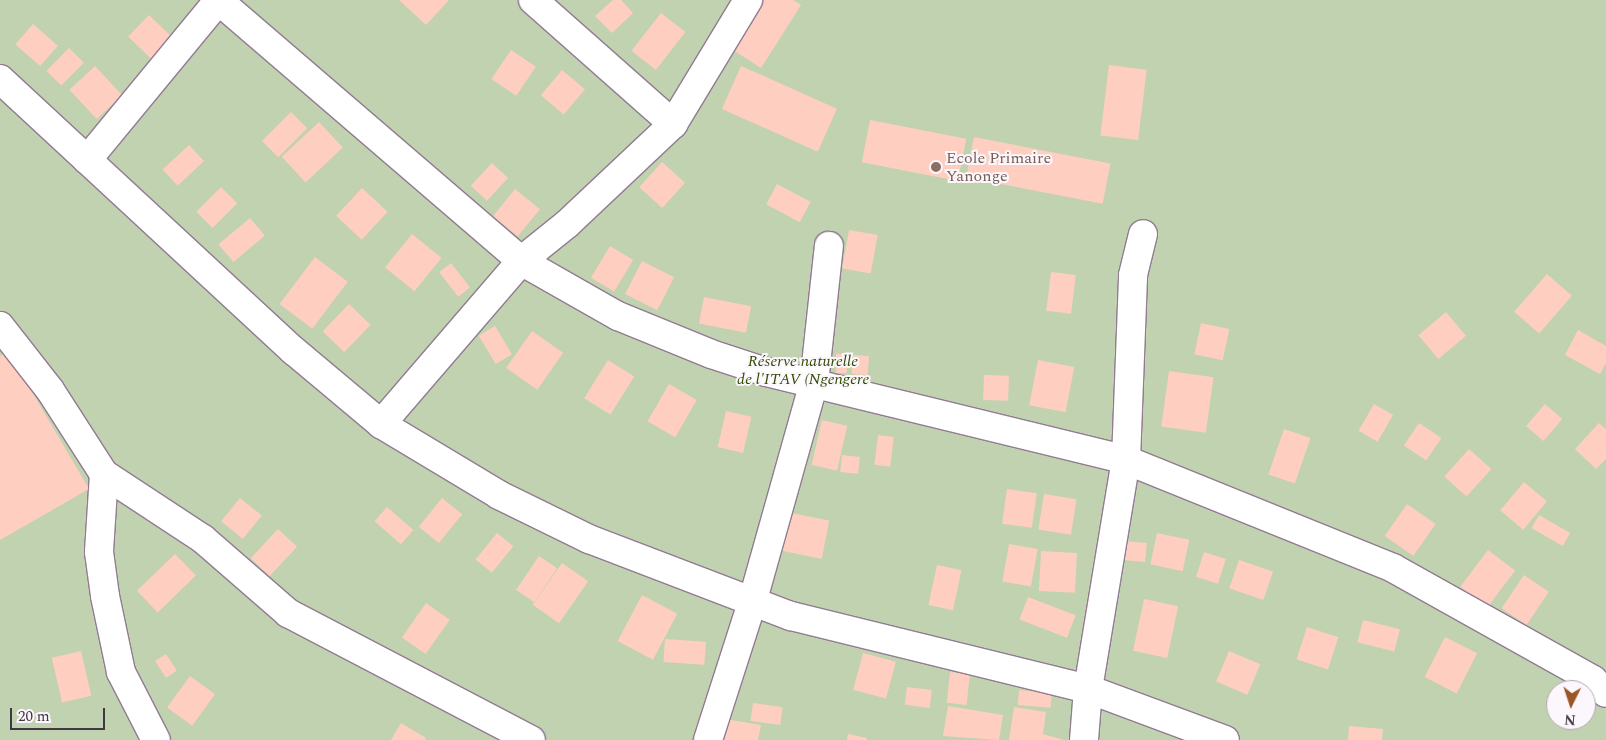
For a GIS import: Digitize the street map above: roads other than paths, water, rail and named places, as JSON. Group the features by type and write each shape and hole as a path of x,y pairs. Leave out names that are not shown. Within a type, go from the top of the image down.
{"street":[{"path":"87,160 218,0 521,261 618,316 711,354 814,383 1126,460 1393,568 1593,680 1606,693"},
{"path":"533,0 673,124"},
{"path":"381,424 521,261 567,224 673,124 748,0"},
{"path":"0,79 294,351 381,424 500,495 589,539 752,603 800,619 1088,688 1225,740"},
{"path":"1084,740 1088,688 1126,460 1133,276 1143,234"},
{"path":"708,740 752,603 814,383 829,246"},
{"path":"0,326 50,390 104,474 203,539 288,614 531,740"},
{"path":"104,474 99,552 105,596 121,672 156,740"}],"place":[{"name":"Ecole Primaire Yanonge","path":"936,167"}],"park label":[{"name":"Réserve naturelle de l'ITAV (Ngengere","path":"803,370"}]}
